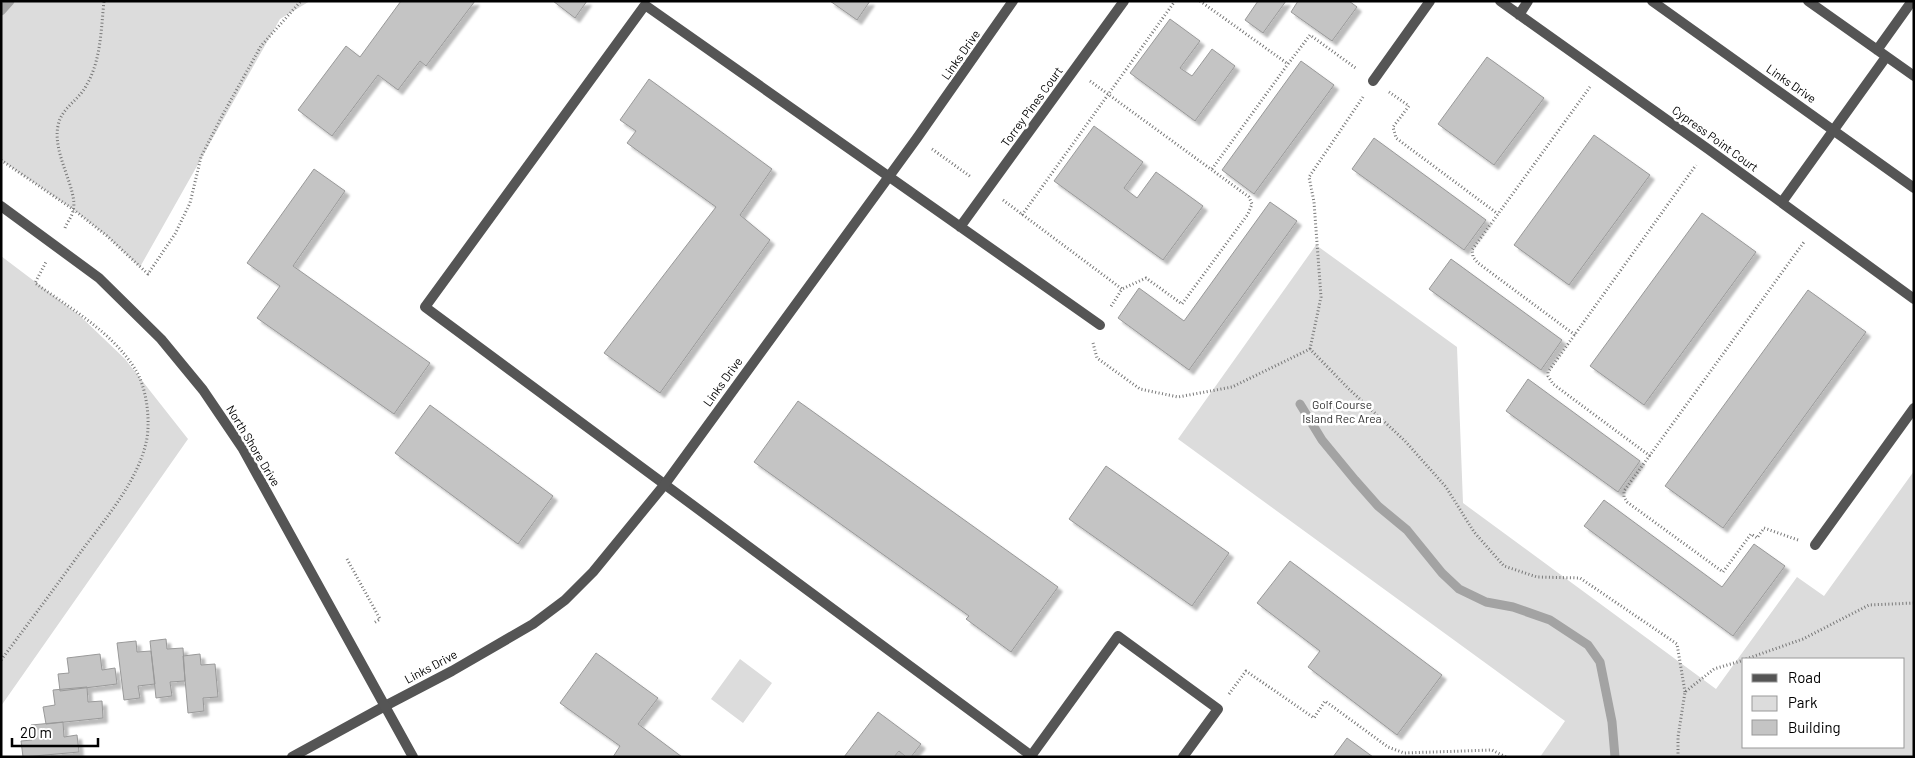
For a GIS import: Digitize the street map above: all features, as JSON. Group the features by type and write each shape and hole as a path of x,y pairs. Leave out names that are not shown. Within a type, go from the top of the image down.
{"street":[{"name":"Links Drive","path":"292,757 503,643 555,609 594,572 665,484 889,177 1013,1"},
{"name":"Torrey Pines Court","path":"960,227 1124,1"},
{"path":"1374,81 1430,1"},
{"name":"Cypress Point Court","path":"1500,1 1782,202 1914,299"},
{"path":"1519,15 1528,1"},
{"name":"Links Drive","path":"1652,1 1914,188"},
{"path":"1808,1 1914,76"},
{"path":"1877,50 1912,1"},
{"path":"1100,325 645,5 425,307 1032,756 1118,636 1218,709 1183,757"},
{"path":"1782,202 1886,56"},
{"name":"North Shore Drive","path":"1,206 99,278 161,338 220,413 242,449 413,757"},
{"path":"1815,546 1914,408"}],"path":[{"path":"74,210 74,198 60,159 56,138 58,124 69,105 85,89 93,74 97,60 104,1"},
{"path":"1,160 74,210 107,236 148,274 176,234 190,203 201,157 261,46 301,1"},
{"path":"1022,214 1175,1"},
{"path":"1200,1 1288,64"},
{"path":"1212,169 1310,35 1408,106 1393,127 1396,138 1498,214"},
{"path":"1074,70 1212,169 1249,197 1252,204 1248,214 1182,304 1146,278 1122,289 1091,338 1097,358 1140,389 1178,398 1232,387 1310,349"},
{"path":"1575,334 1478,263 1473,257 1472,250 1600,72"},
{"path":"1310,349 1322,297 1314,202 1309,177 1374,81"},
{"path":"917,138 1122,289"},
{"path":"1650,456 1553,384 1548,376 1548,372 1708,149"},
{"path":"1815,227 1624,492 1627,502 1723,572 1751,534 1757,538 1764,528 1815,546"},
{"path":"1,660 133,477 146,442 149,416 136,370 114,342 80,314 35,283"},
{"path":"1310,349 1349,389 1405,441 1446,487 1474,532 1504,566 1537,578 1580,578 1677,644 1685,692 1678,737 1678,757"},
{"path":"348,559 380,619 374,623"},
{"path":"1751,658 1803,639 1869,605 1914,603"},
{"path":"1685,692 1714,669 1742,661"},
{"path":"1218,709 1246,671 1314,718 1326,701 1388,747 1404,753 1492,750 1506,757"}],"green space":[{"path":"1,1 310,1 280,19 140,267 107,236 74,210 1,160"},
{"name":"Golf Course Island Rec Area","path":"1316,245 1457,347 1463,503 1716,689 1797,577 1824,596 1914,471 1914,757 1540,757 1565,721 1178,439"},
{"path":"1,256 79,315 125,359 188,439 1,706"},
{"path":"740,659 772,683 743,723 711,699"}],"building":[{"path":"401,1 475,1 426,66 420,61 398,90 378,75 332,136 298,110 346,46 360,57"},
{"path":"553,1 587,1 575,18"},
{"path":"830,1 870,1 857,20"},
{"path":"1258,1 1286,1 1263,33 1245,20"},
{"path":"1298,1 1349,1 1357,7 1332,41 1291,12"},
{"path":"1170,19 1200,41 1180,68 1192,76 1212,49 1235,66 1195,121 1130,73"},
{"path":"1487,57 1544,98 1494,165 1438,124"},
{"path":"1301,61 1334,85 1254,194 1222,170"},
{"path":"649,79 772,169 740,215 770,240 660,393 604,353 716,207 627,143 636,131 620,120"},
{"path":"1094,126 1143,162 1124,188 1137,198 1156,172 1203,206 1163,260 1054,181"},
{"path":"1594,135 1650,175 1569,285 1514,245"},
{"path":"1374,138 1486,220 1464,250 1352,169"},
{"path":"314,169 345,191 293,266 430,363 394,414 257,318 280,286 247,263"},
{"path":"1270,202 1297,221 1189,370 1118,318 1139,288 1184,321"},
{"path":"1702,213 1756,252 1644,405 1590,366"},
{"path":"1451,259 1562,340 1541,370 1429,289"},
{"path":"1808,290 1866,332 1723,528 1665,486"},
{"path":"1528,379 1640,461 1618,492 1506,411"},
{"path":"798,401 1058,587 1011,652 966,619 969,616 754,462"},
{"path":"430,405 553,496 518,544 395,453"},
{"path":"1106,466 1229,553 1192,606 1069,519"},
{"path":"1604,500 1722,587 1754,544 1785,566 1733,636 1584,526"},
{"path":"1290,561 1442,675 1397,735 1308,667 1320,651 1257,603"},
{"path":"166,639 167,649 183,648 185,681 170,682 172,696 156,698 150,641"},
{"path":"136,641 137,652 151,651 155,684 138,686 140,698 124,700 117,643"},
{"path":"596,653 658,698 638,724 682,757 613,757 620,746 560,703"},
{"path":"100,654 102,670 115,668 117,684 60,691 58,674 69,673 67,658"},
{"path":"200,654 201,665 215,664 218,697 203,698 204,711 188,713 183,656"},
{"path":"87,687 88,702 102,701 103,718 46,724 43,707 55,705 53,690"},
{"path":"878,712 921,744 911,757 906,757 899,751 894,757 844,757"},
{"path":"63,722 64,737 77,735 79,752 23,757 21,741 32,740 31,725"},
{"path":"1347,738 1373,757 1333,757"}],"waterway":[{"path":"1,11 10,1"},
{"path":"1300,404 1322,440 1355,480 1378,506 1407,530 1442,573 1459,589 1486,602 1513,607 1550,620 1588,645 1600,662 1612,722 1615,757"}]}
